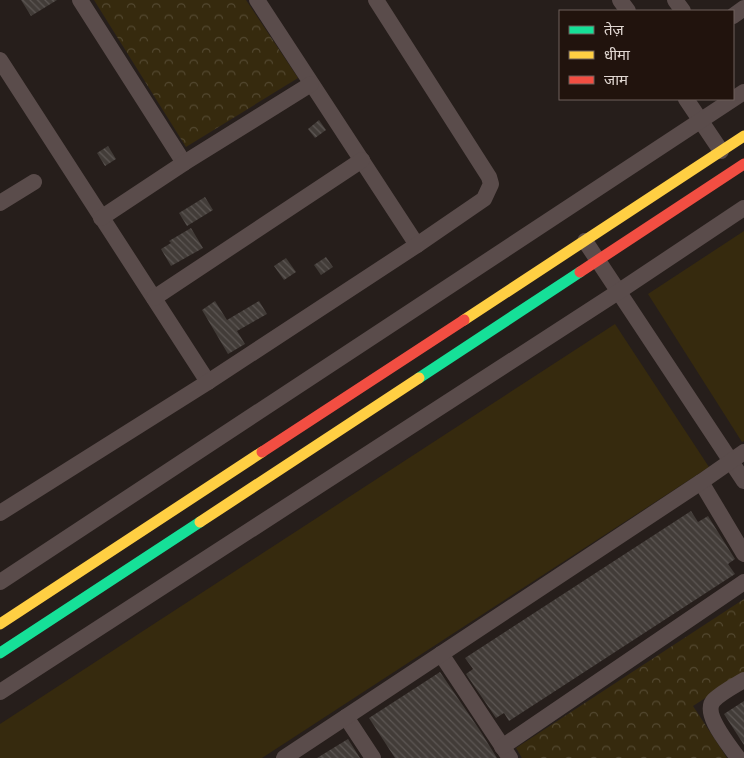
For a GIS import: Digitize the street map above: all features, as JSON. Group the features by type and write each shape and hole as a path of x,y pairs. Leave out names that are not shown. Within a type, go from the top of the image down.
{"street":[{"path":"80,0 184,163"},
{"path":"257,0 417,245"},
{"path":"0,513 208,382 484,199 491,184 489,177 376,0"},
{"path":"0,60 208,382"},
{"path":"101,218 184,163 311,84"},
{"path":"687,100 721,151"},
{"path":"0,582 732,100"},
{"path":"0,624 744,136"},
{"path":"154,298 362,160"},
{"path":"0,653 744,164"},
{"path":"0,203 34,182"},
{"path":"0,692 618,292 744,208"},
{"path":"585,241 618,292 737,456 744,481"},
{"path":"284,758 701,482 737,456"},
{"path":"701,482 744,554"},
{"path":"441,654 506,752 744,582"},
{"path":"738,758 711,718 710,709 712,701 744,680"},
{"path":"346,717 373,758"}],"green space":[{"path":"94,0 246,0 298,78 186,147"},
{"path":"744,231 744,441 742,442 648,294"},
{"path":"615,324 709,467 262,758 0,758 0,724"},
{"path":"744,599 744,673 693,706 727,758 522,758 516,748"}],"building":[{"path":"21,0 57,0 31,16"},
{"path":"319,120 326,130 315,138 308,129"},
{"path":"108,146 116,159 105,166 97,153"},
{"path":"205,197 213,210 187,226 179,213"},
{"path":"191,228 203,248 171,266 161,249 171,243 169,241"},
{"path":"326,257 333,267 321,275 314,265"},
{"path":"286,258 296,272 284,280 274,266"},
{"path":"215,301 227,320 259,301 267,314 237,331 245,344 228,354 202,310"},
{"path":"691,511 698,522 708,516 735,559 728,564 735,574 509,721 504,713 496,718 466,674 473,669 465,658"},
{"path":"440,672 497,758 395,758 369,718"},
{"path":"744,701 744,745 724,714"},
{"path":"348,739 360,758 317,758"}],"traffic: fast":[{"path":"419,378 580,272"},
{"path":"0,653 200,522"}],"traffic: slow":[{"path":"464,320 744,136"},
{"path":"200,522 419,378"},
{"path":"0,624 262,452"}],"traffic: jam":[{"path":"580,272 744,164"},
{"path":"262,452 464,320"}]}
